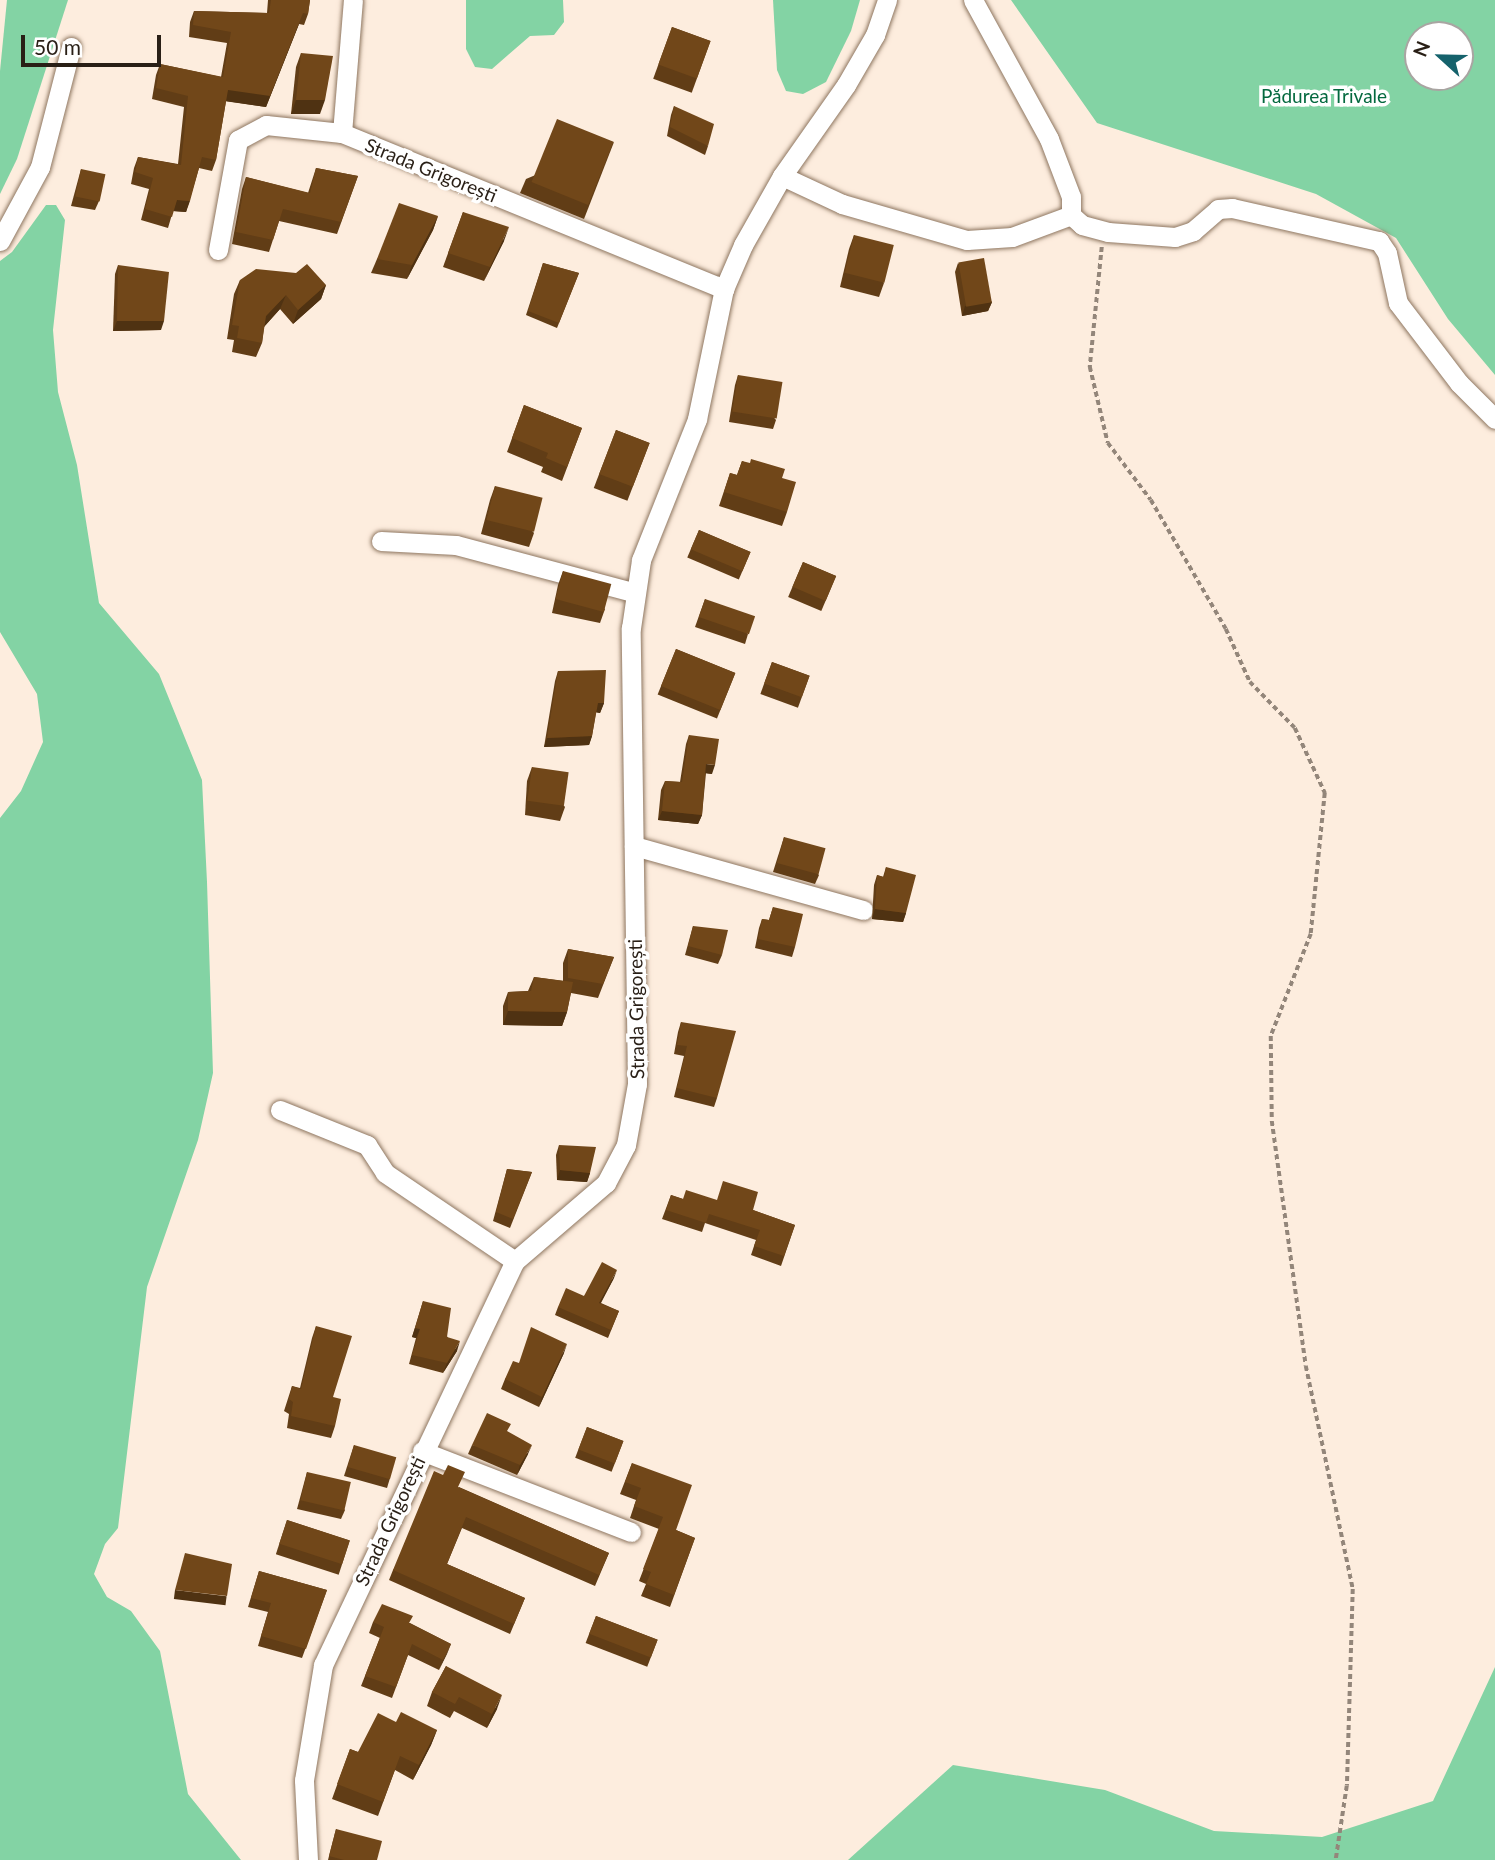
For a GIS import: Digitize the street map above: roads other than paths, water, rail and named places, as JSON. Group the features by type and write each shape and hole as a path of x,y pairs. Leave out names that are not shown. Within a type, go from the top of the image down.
{"street":[{"path":"342,133 353,0"},
{"name":"Strada Grigorești","path":"308,1860 304,1780 323,1665 422,1451 515,1261 606,1183 625,1145 637,1084 631,628 641,560 697,419 724,289 782,176 846,85 875,35 887,0"},
{"path":"973,0 1049,139 1070,197 1071,215 1082,225 1103,231 1175,237 1193,231 1218,209 1232,208 1379,241 1387,253 1398,303 1459,383 1495,419"},
{"path":"0,241 40,167 71,47"},
{"name":"Strada Grigorești","path":"218,250 238,140 266,125 342,133 724,289"},
{"path":"782,176 842,204 967,240 1012,237 1071,215"},
{"path":"381,541 456,545 636,593"},
{"path":"634,846 863,910"},
{"path":"281,1110 367,1145 385,1173 515,1261"},
{"path":"422,1451 631,1532"}],"park label":[{"name":"Pădurea Trivale","path":"1324,96"}]}
